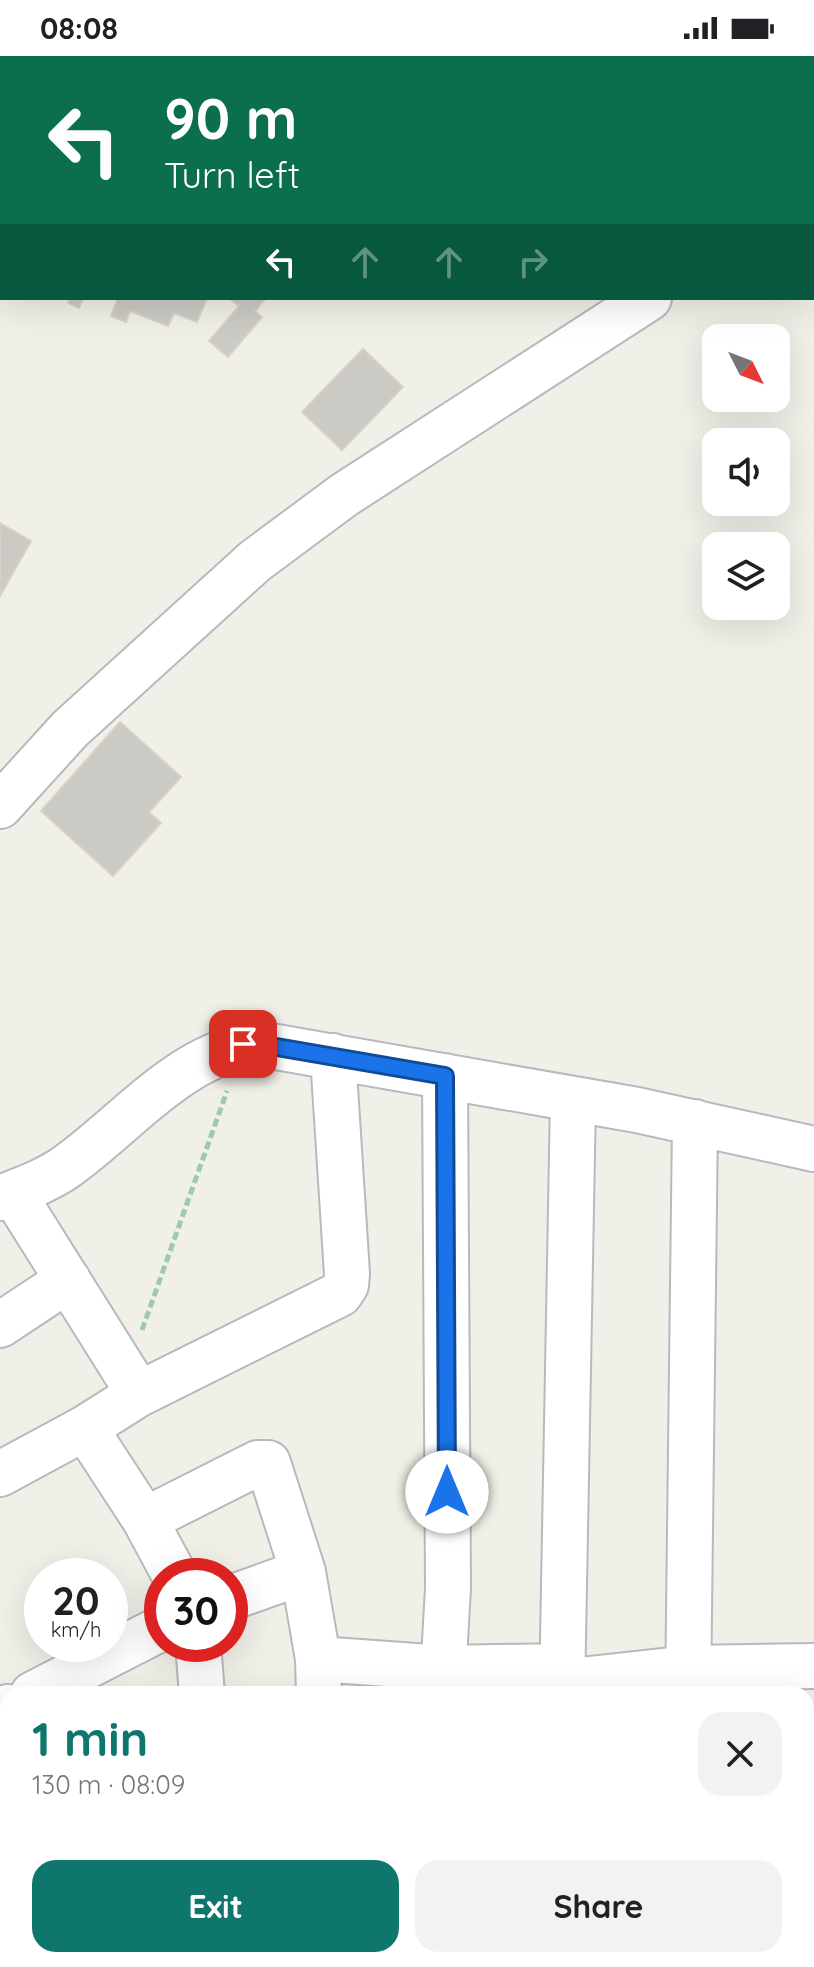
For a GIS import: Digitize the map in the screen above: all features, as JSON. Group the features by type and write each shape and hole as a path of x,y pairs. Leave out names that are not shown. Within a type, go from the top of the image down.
{"street":[{"path":"0,806 70,729 255,561 369,478 646,300"},
{"path":"133,1384 68,1280 6,1196 39,1183 66,1167 201,1060 243,1044 333,1056 573,1099 814,1149"},
{"path":"0,1474 85,1428 133,1384 340,1294 346,1285 347,1274 333,1056"},
{"path":"442,1681 448,1588 445,1076"},
{"path":"561,1681 573,1099"},
{"path":"689,1681 695,1122"},
{"path":"0,1325 68,1280"},
{"path":"85,1428 145,1520 165,1558"},
{"path":"145,1520 264,1462 271,1469 303,1572 319,1676 442,1681 689,1681 814,1666"},
{"path":"248,1592 303,1572"},
{"path":"49,1686 144,1637"},
{"path":"199,1662 201,1686"}],"path":[{"path":"133,1384 243,1044"}],"building":[{"path":"69,300 82,300 79,308 68,303"},
{"path":"117,300 206,300 197,322 174,313 168,326 130,311 126,322 111,316"},
{"path":"232,300 264,300 255,311 262,317 228,357 209,341 239,306"},
{"path":"363,349 403,387 342,450 302,412"},
{"path":"0,523 31,541 0,596"},
{"path":"120,722 181,777 149,812 161,823 113,876 41,811"}],"route":[{"path":"243,1044 265,1045 445,1076 447,1492"}]}
